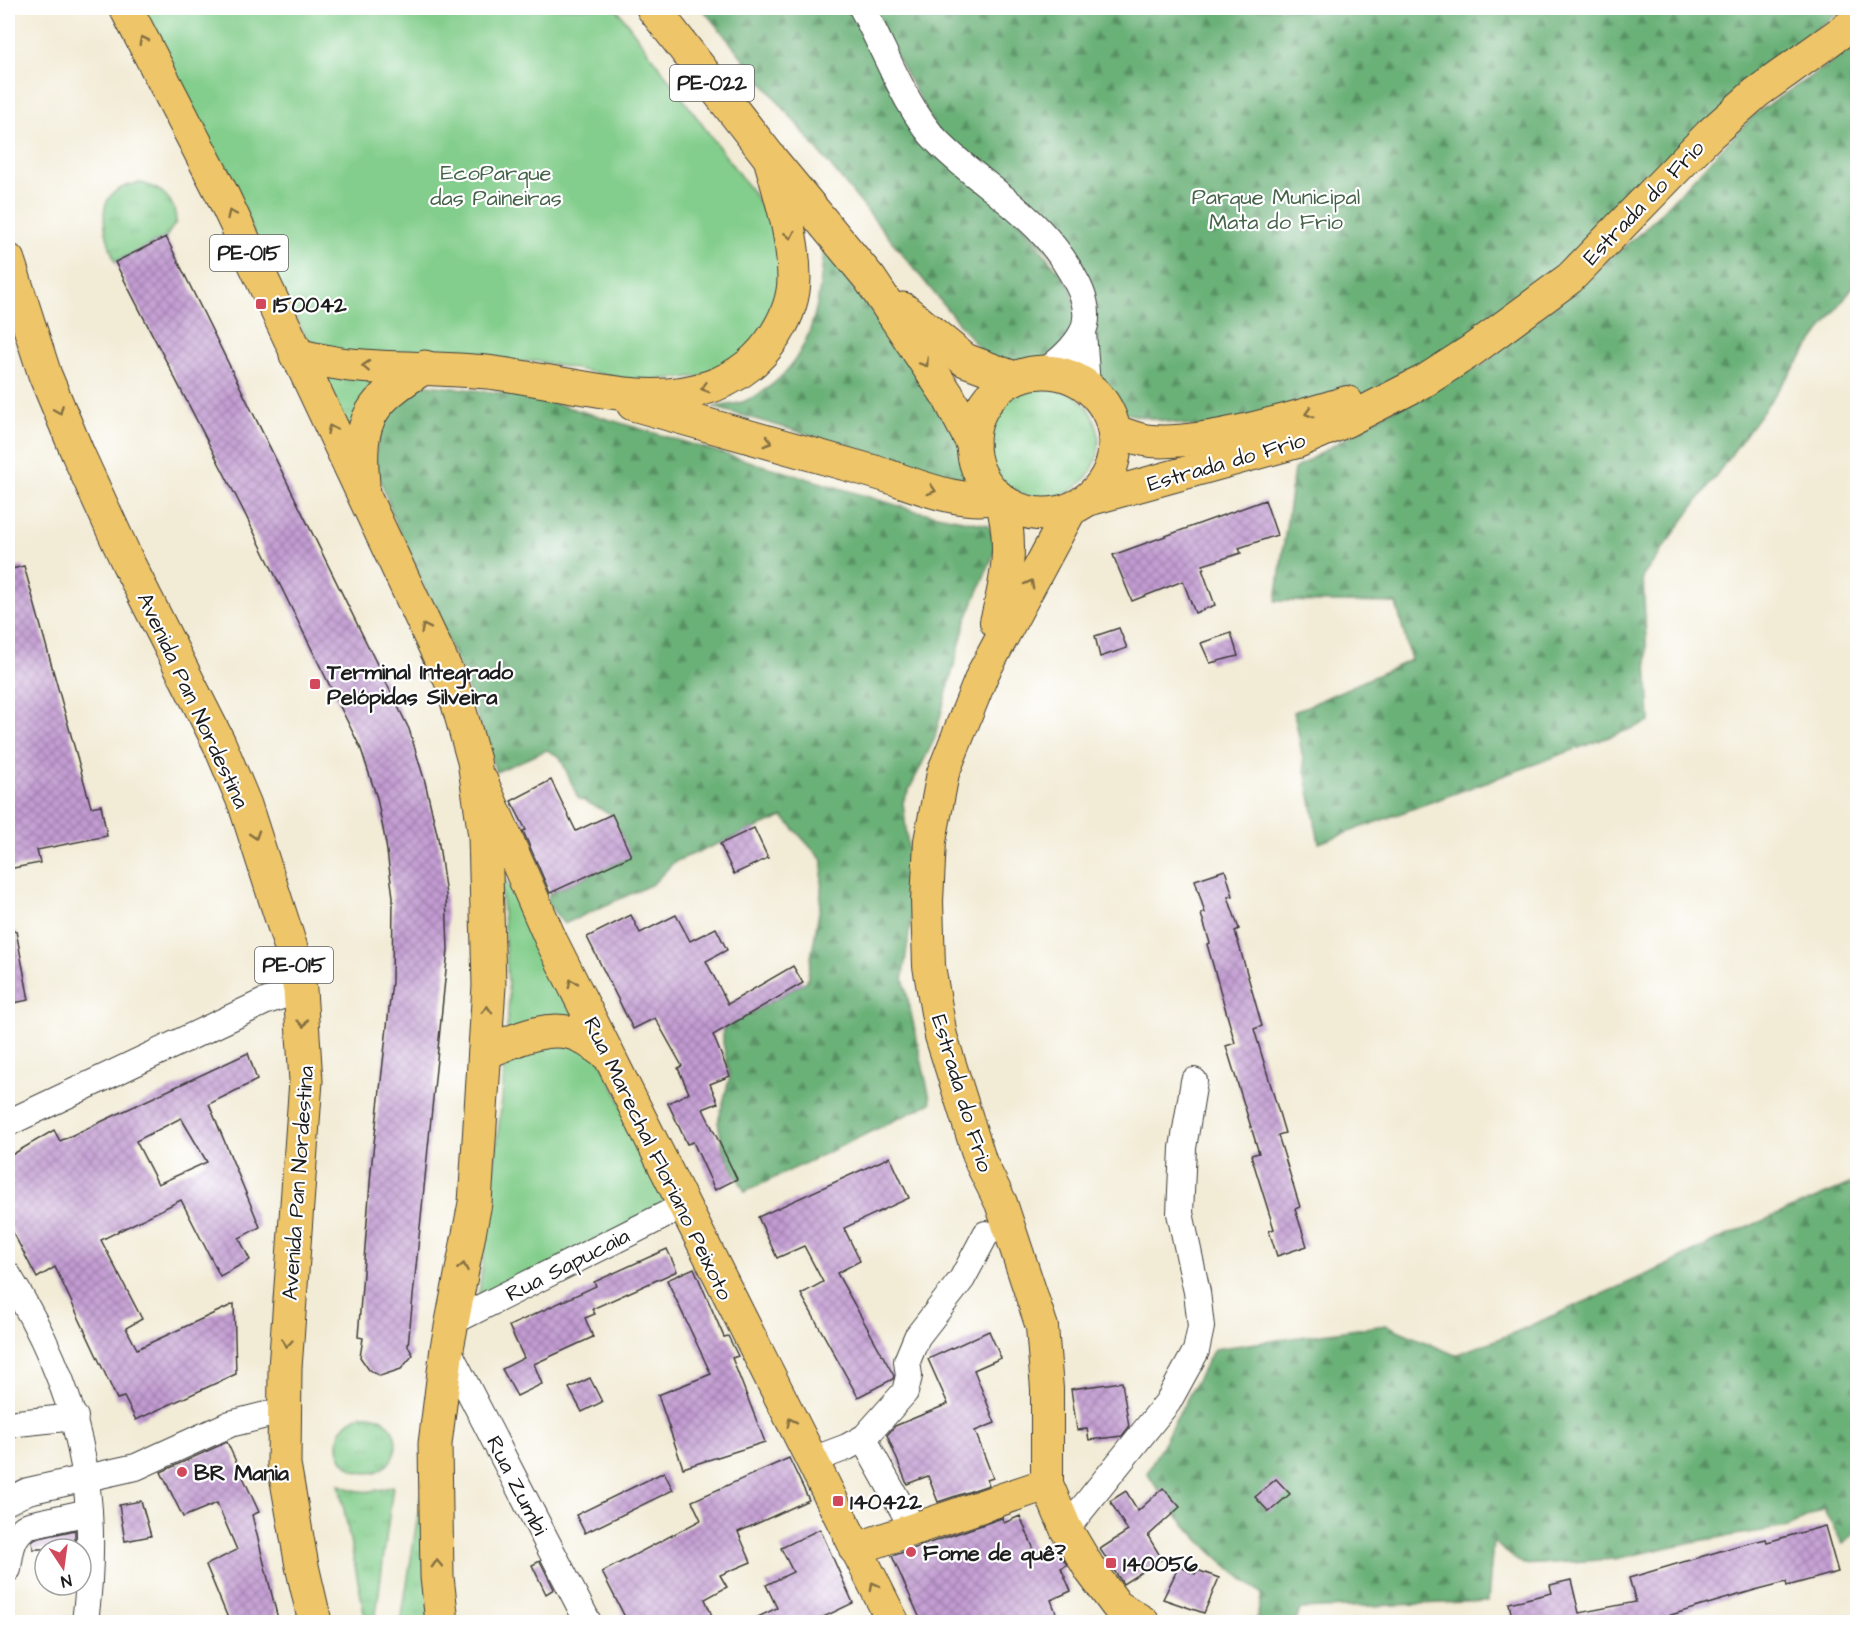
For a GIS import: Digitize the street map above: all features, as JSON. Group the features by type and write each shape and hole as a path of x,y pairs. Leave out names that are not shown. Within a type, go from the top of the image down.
{"highway":[{"name":"PE-015","path":"126,8 222,194 364,501 452,683 474,761 485,836 489,986 475,1203 450,1335 435,1444 437,1577 442,1623"},
{"name":"PE-022","path":"653,8 770,158"},
{"path":"296,356 351,365 425,367 495,373 627,394 690,392 735,377 751,365 768,346 786,318 794,280 792,238 770,158"},
{"path":"770,158 870,279 948,396 973,444 980,474 999,499 1021,510 1044,514 1079,504 1108,475 1115,453 1115,431 1108,410 1088,386 1062,374 1029,375 966,360 870,279"},
{"name":"Avenida Pan Nordestina","path":"8,260 39,355 70,434 123,552 219,743 246,805 291,948 300,990 306,1081 282,1411 284,1464 302,1566 315,1623"},
{"path":"8,329 39,355"},
{"path":"364,501 360,455 361,438 366,422 373,409 393,387 425,367"},
{"path":"973,444 976,421 987,400 1029,375"},
{"path":"568,385 876,472 953,497 970,501 999,499"},
{"path":"485,1053 538,1033 560,1032 579,1036 607,1054"}],"main road":[{"name":"Estrada do Frio","path":"1057,1508 1042,1327 1001,1203 981,1163 941,1036 929,966 927,901 930,840 943,773 983,673 1079,504 1297,442 1346,422 1426,380 1471,351 1570,278 1725,120 1756,93 1857,20"},
{"name":"Estrada do Frio","path":"1115,431 1152,441 1171,441 1212,435 1301,416 1426,380"},
{"name":"Estrada do Frio","path":"983,673 1007,576 1010,550 1008,523 999,499"},
{"name":"Rua Marechal Floriano Peixoto","path":"474,761 550,940 810,1461 894,1623"},
{"path":"855,1549 914,1530 1057,1508 1090,1571 1117,1606 1143,1623"}],"street":[{"path":"862,8 924,125 938,142 1033,222 1071,270 1083,296 1086,315 1083,332 1088,386"},
{"path":"1029,375 1056,363 1083,332"},
{"path":"8,1123 264,1002 300,990"},
{"path":"1057,1508 1168,1402 1196,1351 1201,1327 1197,1292 1180,1213 1183,1148 1194,1081"},
{"name":"Rua Sapucaia","path":"450,1335 683,1206"},
{"path":"810,1461 848,1447 865,1437 905,1392 909,1376 907,1360 917,1337 962,1279 986,1234"},
{"path":"8,1275 14,1299 45,1343 75,1417 88,1480 90,1584 85,1623"},
{"name":"Rua Zumbi","path":"450,1335 588,1623"},
{"path":"8,1501 28,1491 88,1480 136,1467 230,1424 282,1411"},
{"path":"8,1424 75,1417"},
{"path":"865,1437 871,1453 914,1530"},
{"path":"8,1569 15,1538 21,1529 29,1524 89,1512"}],"green space":[{"name":"EcoParque das Paineiras","path":"139,8 616,8 755,196 774,226 789,268 758,343 709,376 635,381 537,361 497,363 340,355 307,339"},
{"path":"702,8 853,8 913,117 1012,214 1071,287 1078,331 1055,352 1038,363 1018,365 987,358"},
{"name":"Parque Municipal Mata do Frio","path":"870,8 1847,8 1765,63 1720,134 1426,380 1297,410 1200,428 1108,410 1094,392 1096,303 941,138"},
{"path":"1857,45 1857,281 1643,576 1650,722 1319,843 1294,712 1411,660 1396,603 1276,601 1294,469 1390,411 1481,366 1644,230 1755,114"},
{"path":"140,183 161,191 166,196 173,207 176,222 166,237 115,262 105,224 104,212 107,202 113,193 124,187"},
{"path":"824,242 960,436 960,452 969,481 713,407 745,401 767,388 785,373 798,355 815,313 820,290"},
{"path":"307,365 386,383 349,452"},
{"path":"419,384 530,396 916,511 988,525 997,546 966,621 934,740 903,802 914,899 903,977 931,1103 745,1192 723,1149 718,1122 730,1076 723,1043 723,1029 807,981 820,906 823,861 783,817 674,862 653,884 564,924 547,903 549,894 630,856 611,814 578,798 560,757 547,750 496,772 463,675 393,517 374,460 380,428 397,397"},
{"path":"1043,386 1064,391 1082,403 1094,421 1099,442 1094,463 1082,481 1064,493 1043,498 1022,493 1004,481 992,463 987,442 992,421 1004,403 1022,391"},
{"path":"500,870 588,1032 668,1206 478,1302 502,1099 509,998"},
{"path":"1857,1181 1858,1530 1843,1544 1823,1509 1788,1527 1697,1541 1615,1559 1523,1565 1493,1542 1488,1601 1300,1609 1296,1622 1256,1622 1262,1594 1228,1567 1199,1539 1172,1508 1147,1473 1214,1349 1386,1325 1455,1355 1509,1335 1657,1270 1719,1239"},
{"path":"367,1415 378,1417 391,1428 396,1444 394,1455 383,1468 367,1473 356,1471 343,1460 338,1444 340,1433 351,1420"},
{"path":"339,1484 352,1490 365,1491 393,1486 375,1622 366,1622"},
{"path":"421,1495 435,1622 401,1622"}],"building":[{"path":"166,237 409,729 425,782 438,838 446,895 448,950 408,1346 413,1355 401,1369 380,1376 369,1370 360,1357 363,1338 358,1337 371,1170 392,982 393,897 386,844 377,798 361,749 242,508 115,262"},
{"path":"1265,500 1277,535 1239,548 1241,553 1203,565 1202,569 1215,605 1195,613 1183,581 1132,601 1113,555"},
{"path":"24,566 91,807 101,805 107,836 37,850 40,863 8,869 8,570"},
{"path":"1119,628 1127,648 1100,657 1095,636"},
{"path":"1231,633 1238,656 1210,663 1201,643"},
{"path":"551,780 576,831 612,814 631,856 550,893 523,831 526,830 511,801"},
{"path":"754,828 768,858 734,874 720,844"},
{"path":"1225,870 1233,896 1228,897 1239,929 1235,931 1262,1026 1254,1029 1285,1133 1278,1135 1300,1207 1295,1209 1307,1246 1277,1256 1269,1231 1274,1229 1251,1155 1259,1153 1226,1046 1235,1043 1207,944 1210,943 1201,914 1205,913 1195,880"},
{"path":"631,915 640,933 676,915 690,941 716,928 727,950 706,961 728,1004 793,966 803,983 713,1035 730,1076 710,1084 718,1103 703,1109 737,1179 715,1190 693,1142 687,1144 668,1103 689,1093 678,1068 682,1066 655,1018 633,1029 587,937"},
{"path":"16,931 29,1000 8,1004 8,932"},
{"path":"248,1053 257,1080 209,1104 260,1227 239,1238 250,1260 220,1276 181,1200 101,1240 142,1319 126,1328 137,1349 234,1304 236,1374 136,1420 124,1397 117,1399 55,1267 37,1278 8,1223 8,1157 54,1130 60,1141","holes":["181,1118 207,1162 158,1184 136,1141"]},
{"path":"890,1157 909,1198 844,1228 860,1261 837,1273 894,1376 893,1379 858,1397 801,1294 823,1282 804,1246 777,1258 758,1217"},
{"path":"667,1249 677,1271 592,1309 595,1314 585,1318 593,1337 534,1364 542,1384 517,1396 502,1369 524,1358 509,1326 596,1286 594,1282"},
{"path":"694,1268 724,1337 728,1336 738,1356 732,1358 765,1442 683,1468 658,1395 711,1374 667,1280"},
{"path":"989,1331 1001,1358 974,1370 995,1423 975,1431 993,1478 987,1480 989,1485 938,1502 928,1476 907,1484 887,1435 895,1426 948,1404 928,1359"},
{"path":"590,1378 602,1402 582,1412 569,1388"},
{"path":"1122,1382 1129,1427 1122,1436 1089,1440 1087,1429 1077,1430 1071,1389"},
{"path":"227,1442 259,1512 252,1515 279,1623 230,1623 206,1565 237,1550 217,1503 183,1517 161,1472"},
{"path":"789,1458 809,1500 738,1532 751,1562 720,1575 727,1587 705,1599 715,1623 628,1623 602,1572 701,1520 692,1501"},
{"path":"664,1472 673,1490 585,1533 576,1515"},
{"path":"1276,1479 1290,1494 1269,1512 1255,1497"},
{"path":"1163,1488 1180,1507 1148,1536 1162,1559 1123,1584 1100,1549 1128,1531 1110,1501 1126,1491 1138,1511"},
{"path":"141,1501 151,1536 125,1541 119,1505"},
{"path":"1020,1516 1037,1557 1057,1548 1067,1565 1061,1568 1071,1591 1051,1600 1060,1623 922,1623 892,1556 1002,1518 1004,1523"},
{"path":"1825,1526 1838,1572 1787,1586 1786,1582 1755,1590 1644,1623 1513,1623 1509,1603 1552,1593 1550,1585 1571,1580 1579,1613 1636,1602 1629,1578 1737,1546 1766,1539 1767,1542"},
{"path":"820,1529 853,1603 811,1623 745,1623 777,1608 766,1585 793,1572 781,1548"},
{"path":"75,1530 75,1537 44,1537"},
{"path":"540,1561 554,1589 546,1594 532,1565"},
{"path":"1179,1566 1195,1574 1197,1570 1219,1578 1204,1613 1163,1599"}],"place":[{"name":"150042","path":"261,304"},
{"name":"Terminal Integrado Pelópidas Silveira","path":"315,684"},
{"name":"BR Mania","path":"182,1472"},
{"name":"140422","path":"838,1501"},
{"name":"Fome de quê?","path":"911,1552"},
{"name":"140056","path":"1111,1563"}]}
